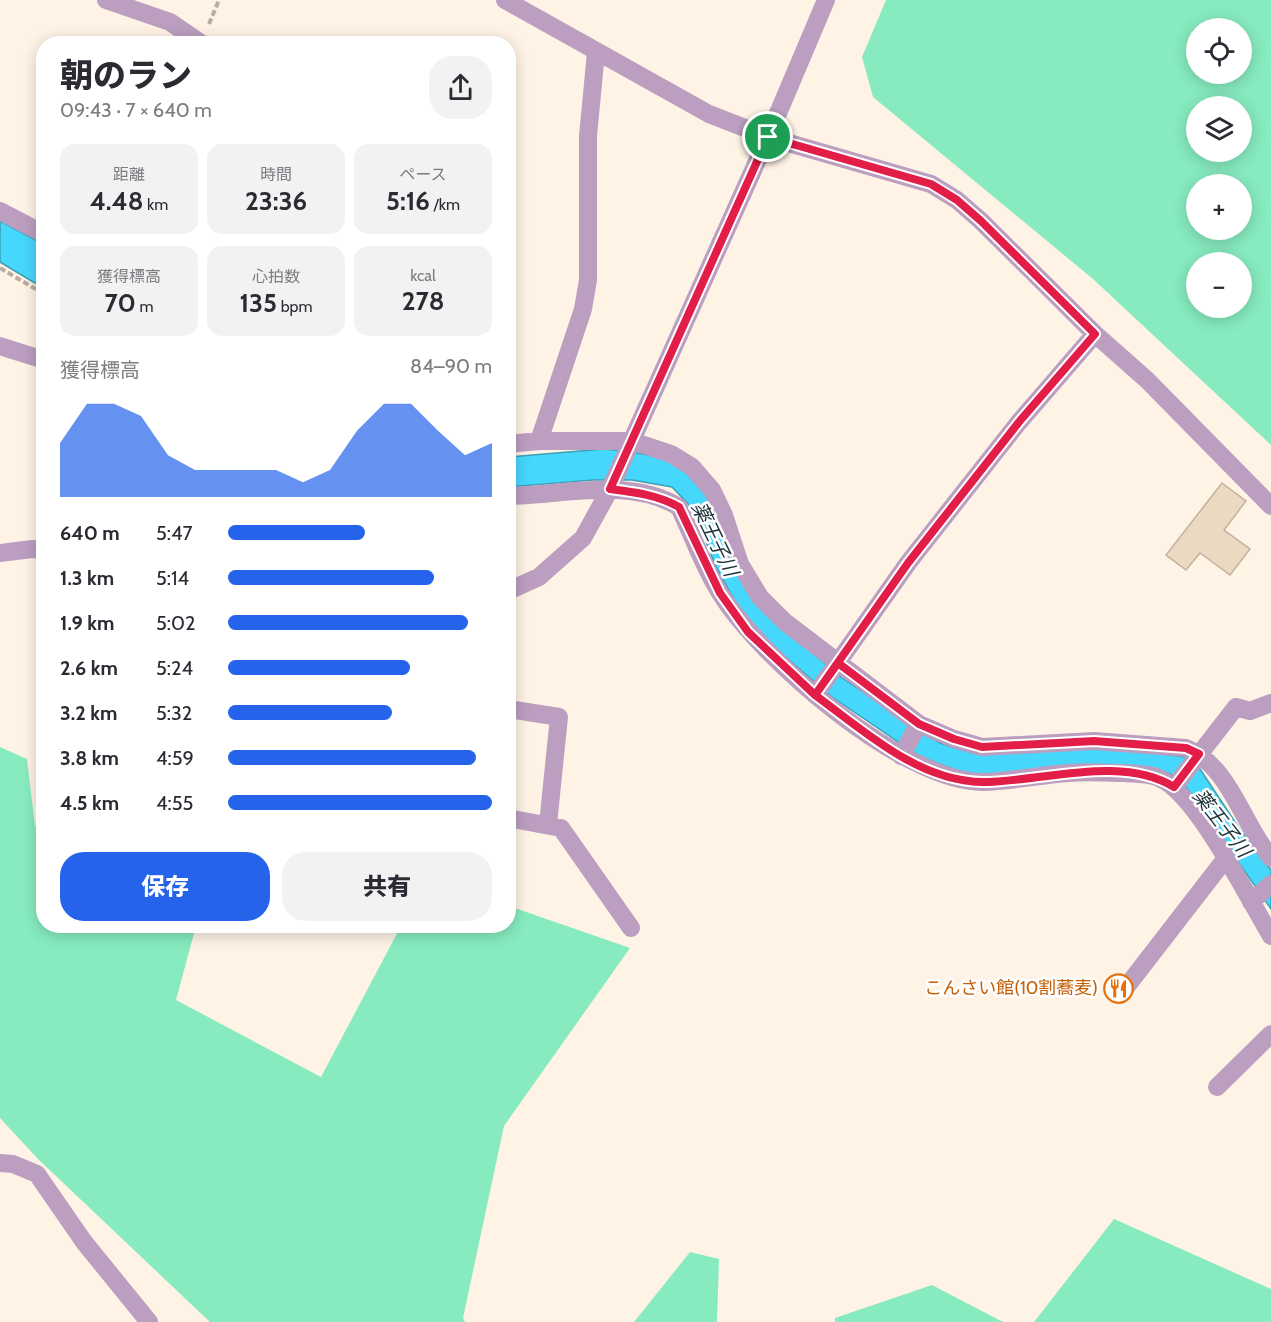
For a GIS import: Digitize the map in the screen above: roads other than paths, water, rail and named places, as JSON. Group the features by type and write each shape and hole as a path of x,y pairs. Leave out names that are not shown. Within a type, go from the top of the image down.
{"street":[{"path":"105,0 170,22 190,36"},
{"path":"505,0 709,114 768,137 931,184 957,200 1095,334 1147,380 1271,506"},
{"path":"516,587 539,577 583,538 610,489 768,137 826,0"},
{"path":"539,441 583,309 588,280 588,136 596,52"},
{"path":"0,211 36,230"},
{"path":"815,695 908,563 1019,422 1095,334"},
{"path":"0,346 36,357"},
{"path":"516,443 632,441 671,454 692,467 712,490 724,515 740,564 760,597 785,622 919,724 954,739 982,747 1094,741 1186,748 1199,754 1223,778 1248,824 1271,858"},
{"path":"516,495 610,489 636,492 668,501 679,507 720,593 748,632 815,695 912,763 952,777 982,782 1094,772 1158,777 1174,787 1200,818 1271,936"},
{"path":"0,553 36,549"},
{"path":"1174,787 1236,706 1250,711 1271,703"},
{"path":"516,710 560,717 548,824"},
{"path":"901,756 919,724"},
{"path":"1094,741 1094,772"},
{"path":"516,819 561,828 631,928"},
{"path":"1120,996 1226,858"},
{"path":"1251,903 1271,884"},
{"path":"1217,1087 1271,1034"},
{"path":"0,1163 14,1164 37,1174 84,1242 149,1322"}],"water":[{"path":"0,221 36,240 36,284 0,262"},
{"name":"薬王子川","path":"604,449 652,456 673,463 696,476 768,615 842,678 940,743 972,753 1075,747 1119,749 1186,757 1200,769 1239,828 1271,870 1271,909 1186,787 1172,775 1160,770 980,775 958,771 919,756 832,697 761,636 735,601 716,567 693,509 672,487 632,480 593,480 516,486 516,456"}],"place":[{"name":"こんさい館(10割蕎麦)","path":"1119,988"}]}
